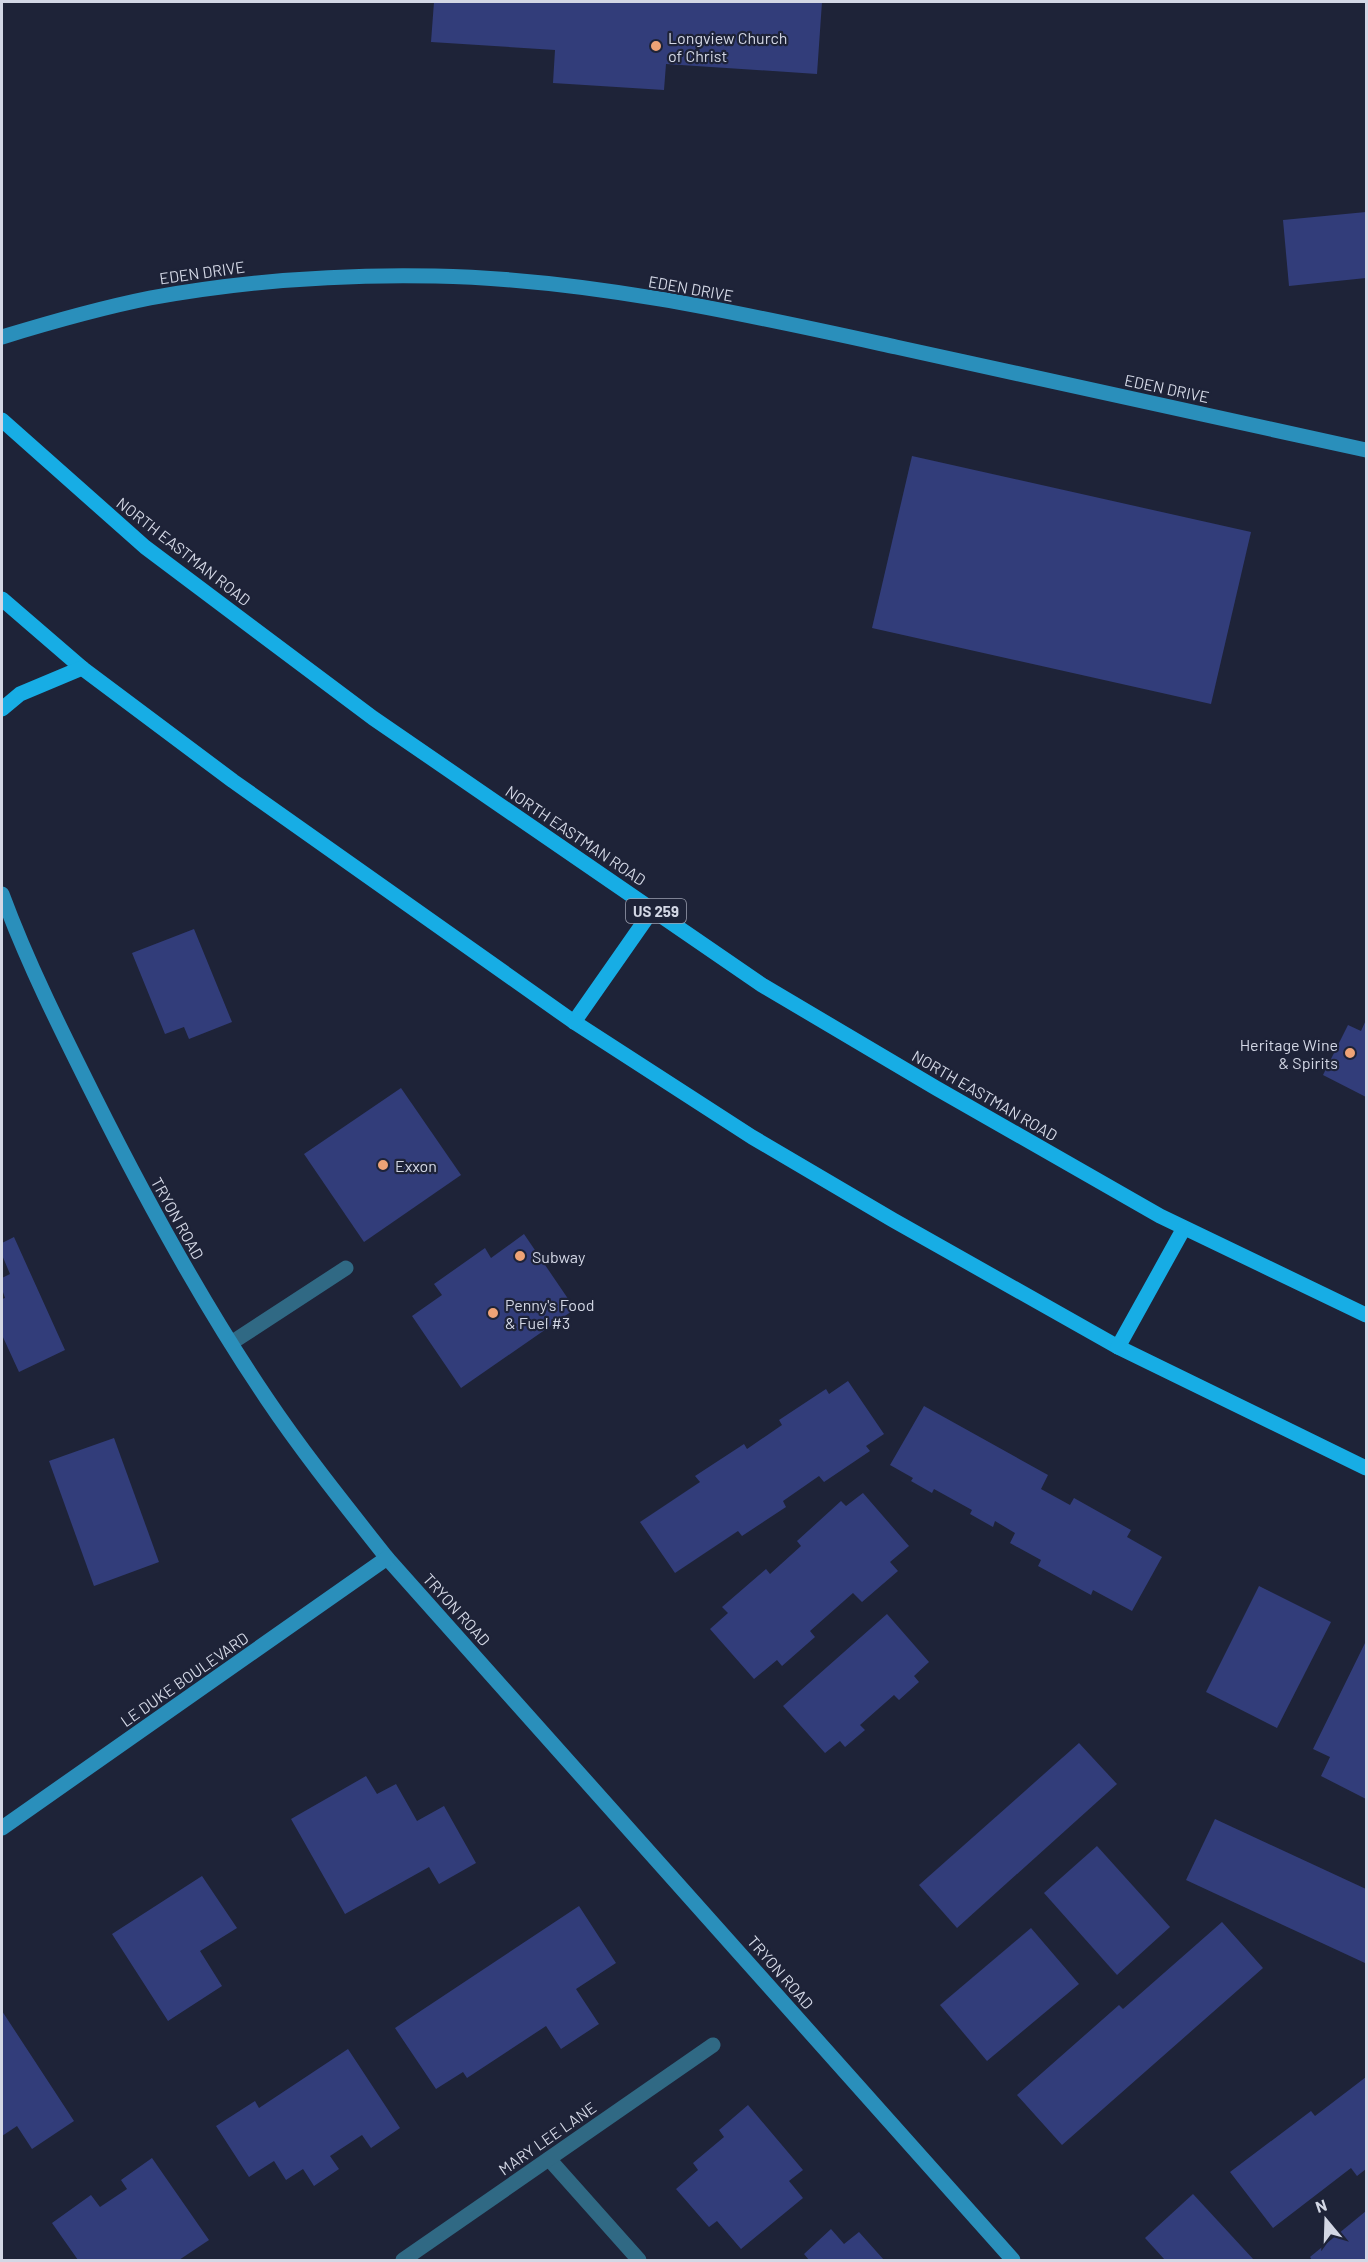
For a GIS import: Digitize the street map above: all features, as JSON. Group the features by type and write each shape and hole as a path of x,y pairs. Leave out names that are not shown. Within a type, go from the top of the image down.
{"main road":[{"name":"NORTH EASTMAN ROAD","path":"2,420 145,547 354,704 773,991 936,1088 1184,1228 1366,1315"},
{"path":"2,599 82,668 233,781 574,1022 752,1137 893,1220 1118,1347 1366,1468"},
{"path":"2,709 20,694 82,668"},
{"path":"574,1022 652,909"},
{"path":"1118,1347 1184,1228"}],"street":[{"name":"EDEN DRIVE","path":"2,337 110,307 179,293 251,283 356,277 437,276 540,283 661,300 760,319 1366,450"},
{"name":"TRYON ROAD","path":"2,894 5,915 141,1189 231,1343 295,1438 387,1558 1013,2260"},
{"path":"231,1343 346,1268"},
{"name":"LE DUKE BOULEVARD","path":"2,1828 387,1558"},
{"name":"MARY LEE LANE","path":"403,2260 713,2045"},
{"path":"549,2158 639,2260"}],"building":[{"name":"Longview Church of Christ","path":"434,2 822,2 817,74 666,64 664,90 553,83 555,50 431,42"},
{"path":"1366,212 1366,278 1289,286 1283,220"},
{"path":"912,456 1251,532 1211,704 872,628"},
{"path":"194,929 232,1022 189,1039 184,1027 165,1034 132,953"},
{"name":"Heritage Wine & Spirits","path":"1366,1020 1366,1097 1323,1075 1348,1025 1361,1031"},
{"name":"Exxon","path":"401,1088 461,1175 364,1242 304,1154"},
{"name":"Penny's Food & Fuel #3","path":"524,1234 575,1309 461,1388 412,1316 442,1295 434,1284 485,1248 491,1258"},
{"path":"14,1237 65,1350 19,1372 2,1335 2,1299 5,1298 2,1278 10,1274 2,1255 2,1243"},
{"path":"848,1381 884,1434 866,1446 870,1451 824,1482 819,1476 783,1501 786,1507 742,1536 738,1531 675,1573 640,1522 700,1482 695,1476 744,1444 747,1449 782,1425 779,1420 826,1389 829,1394"},
{"path":"924,1406 1048,1475 1041,1489 1070,1505 1074,1498 1131,1530 1127,1537 1162,1557 1132,1611 1093,1590 1091,1595 1038,1566 1041,1560 1010,1543 1015,1533 995,1521 993,1527 970,1514 972,1510 934,1489 932,1493 911,1481 913,1478 890,1465"},
{"path":"114,1438 159,1562 94,1586 49,1461"},
{"path":"863,1493 909,1546 890,1562 898,1571 862,1602 853,1593 810,1631 815,1637 782,1666 777,1660 754,1679 710,1629 728,1613 722,1607 766,1569 770,1574 801,1546 797,1541 841,1501 846,1506"},
{"path":"1259,1586 1331,1622 1277,1728 1206,1692"},
{"path":"887,1614 929,1662 914,1676 919,1682 899,1700 894,1695 860,1725 865,1730 845,1747 840,1741 825,1753 783,1706"},
{"path":"1366,1641 1366,1799 1321,1776 1330,1757 1313,1749"},
{"path":"1079,1743 1117,1784 957,1928 919,1885"},
{"path":"366,1776 377,1794 396,1784 417,1821 444,1806 476,1863 439,1884 429,1867 345,1914 291,1819"},
{"path":"1215,1819 1366,1889 1365,1963 1186,1880"},
{"path":"1097,1846 1170,1927 1117,1975 1044,1893"},
{"path":"202,1876 237,1928 200,1951 222,1986 168,2021 112,1934"},
{"path":"579,1906 616,1963 576,1989 599,2024 561,2049 546,2026 467,2078 463,2072 436,2089 395,2028"},
{"path":"1222,1922 1263,1968 1062,2145 1017,2095 1119,2005 1123,2009"},
{"path":"1031,1928 1079,1984 987,2061 940,2005"},
{"path":"2,2011 74,2121 32,2149 17,2126 2,2136"},
{"path":"348,2049 400,2128 371,2148 362,2135 330,2156 339,2169 314,2186 303,2169 286,2180 274,2161 249,2177 216,2126 255,2101 259,2108"},
{"path":"1366,2077 1366,2169 1357,2176 1351,2168 1273,2228 1230,2172 1311,2111 1315,2116"},
{"path":"748,2105 803,2170 789,2181 803,2198 741,2249 717,2221 709,2227 676,2189 698,2170 693,2163 724,2137 719,2130"},
{"path":"152,2158 209,2240 179,2260 78,2260 52,2223 91,2195 100,2207 127,2189 121,2180"},
{"path":"1193,2194 1254,2260 1165,2260 1145,2238"},
{"path":"1366,2211 1366,2260 1312,2260 1310,2257"},
{"path":"831,2229 844,2244 859,2232 884,2260 809,2260 804,2254"}],"place":[{"name":"Longview Church of Christ","path":"656,46"},
{"name":"Heritage Wine & Spirits","path":"1350,1053"},
{"name":"Exxon","path":"383,1165"},
{"name":"Subway","path":"520,1256"},
{"name":"Penny's Food & Fuel #3","path":"493,1313"}]}
